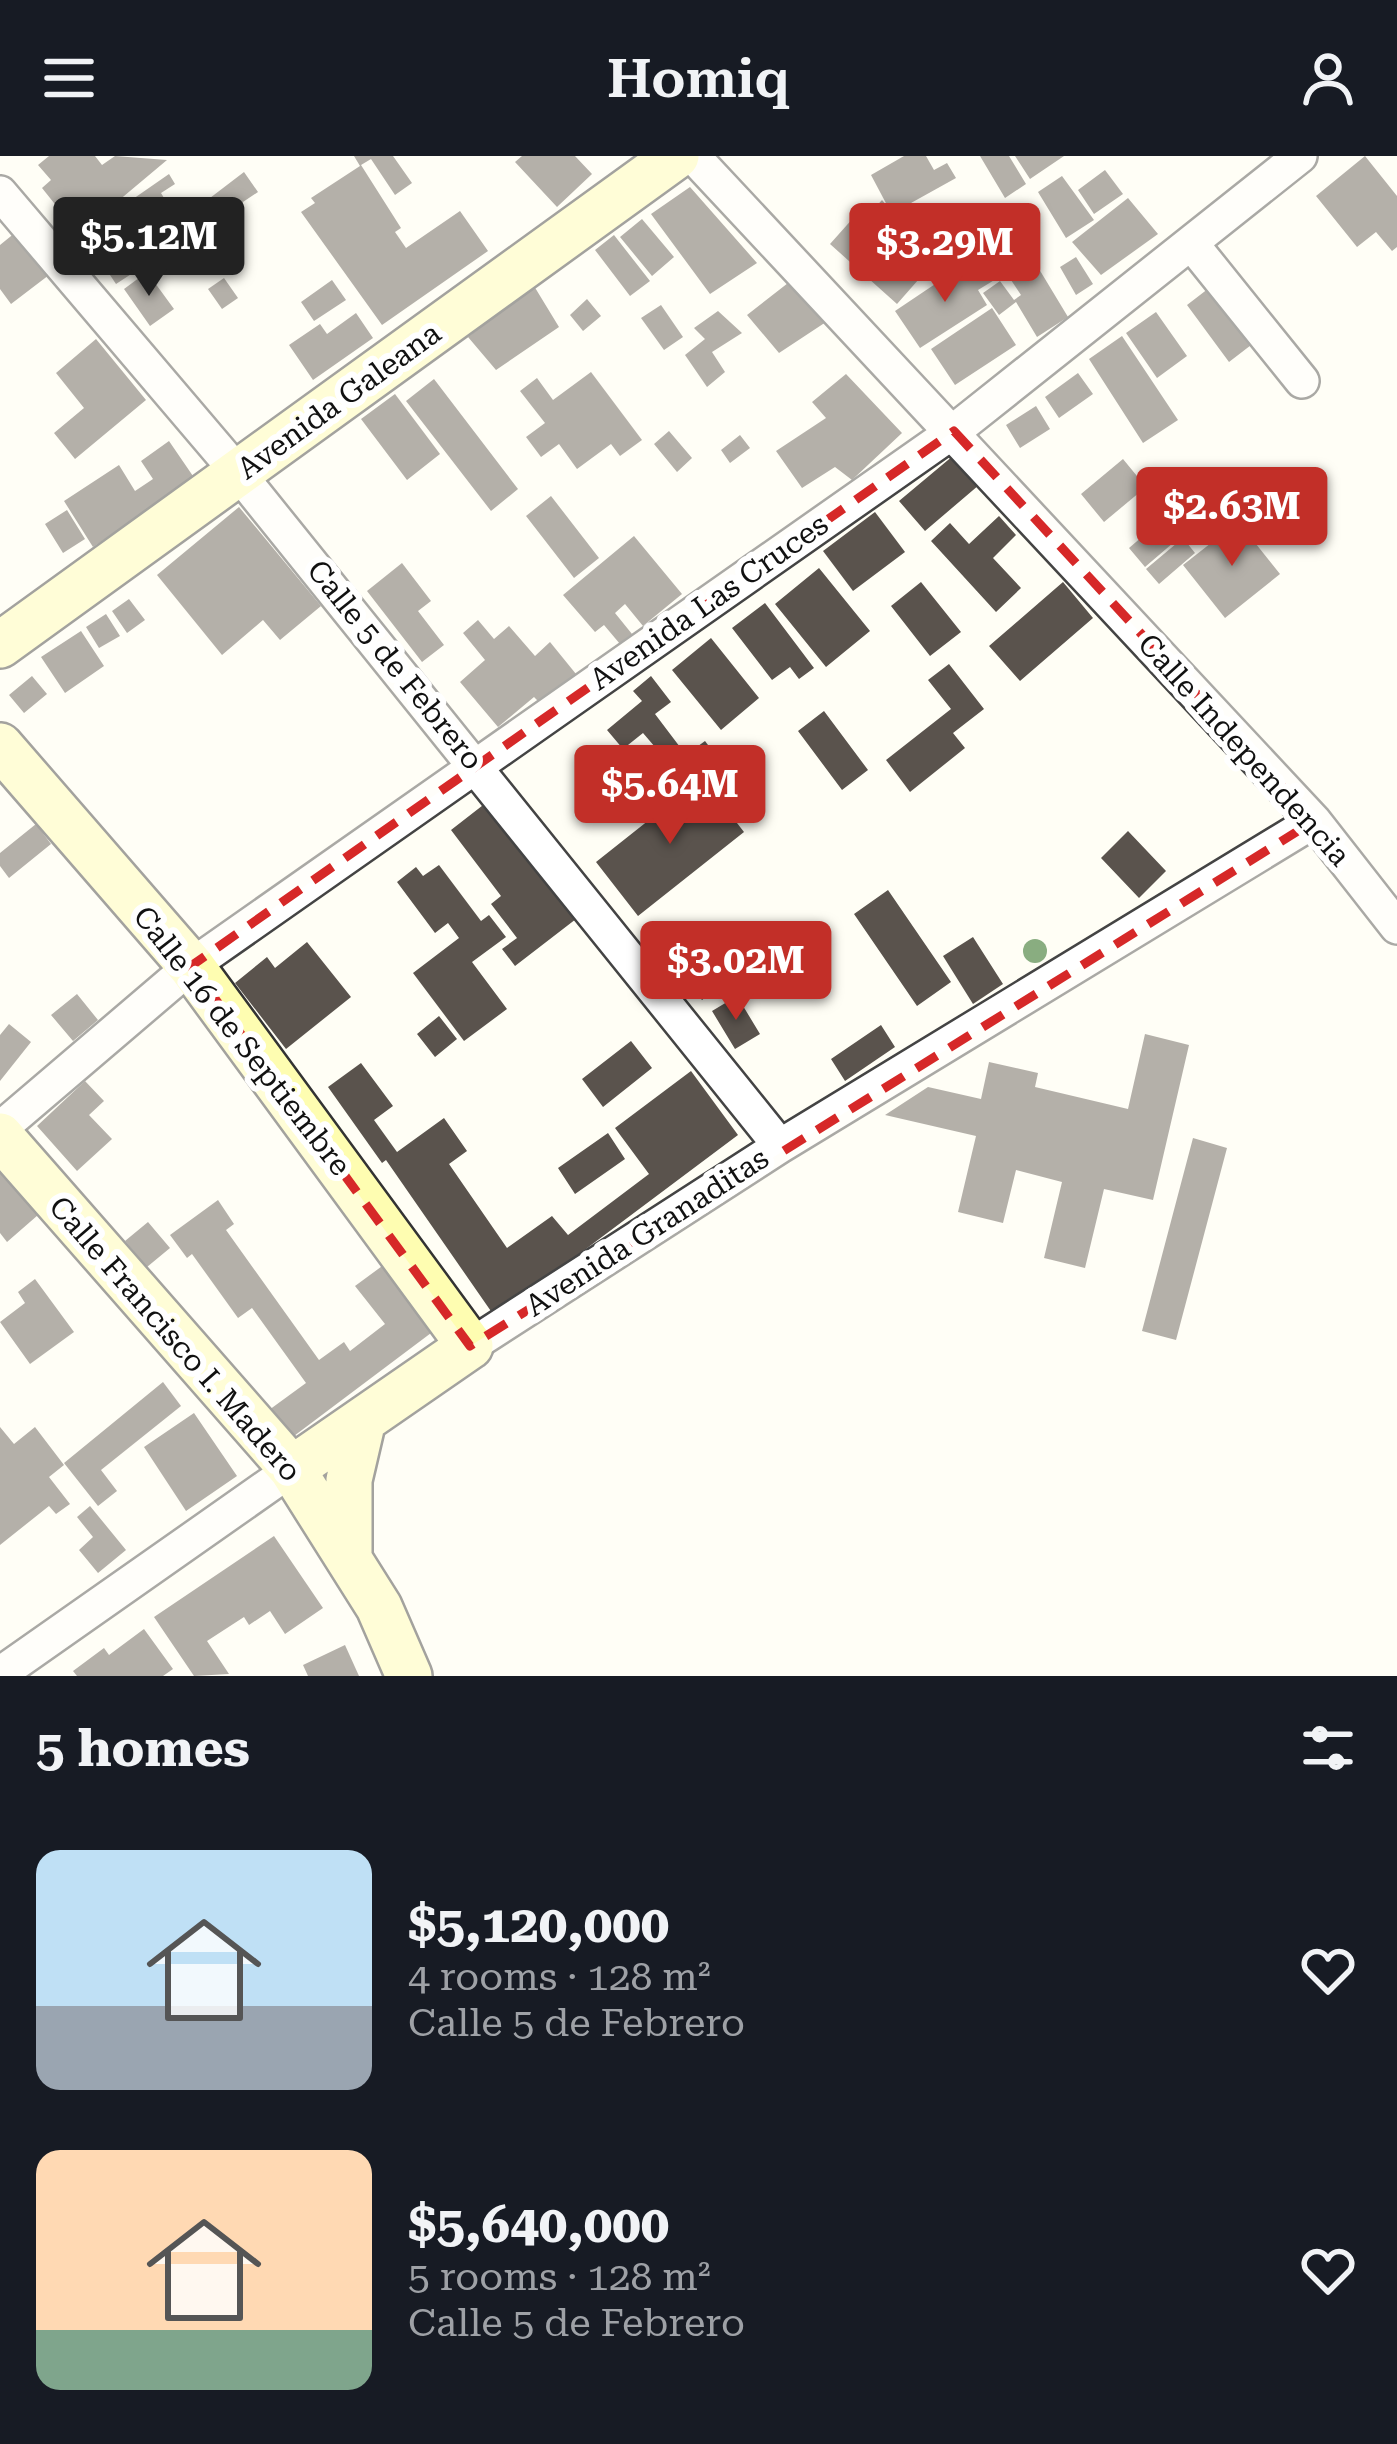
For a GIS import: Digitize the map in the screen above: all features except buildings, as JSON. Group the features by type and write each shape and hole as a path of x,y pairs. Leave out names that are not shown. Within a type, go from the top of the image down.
{"main road":[{"name":"Avenida Galeana","path":"0,645 676,156"},
{"name":"Calle 16 de Septiembre","path":"0,746 191,966 470,1346"},
{"name":"Calle Francisco I. Madero","path":"0,1133 292,1469 379,1607 409,1676"},
{"name":"Avenida Granaditas","path":"292,1469 470,1346"},
{"path":"349,1560 349,1480 362,1420"}],"street":[{"name":"Calle Independencia","path":"693,156 1314,821 1397,927"},
{"name":"Avenida Las Cruces","path":"0,1133 191,966 954,431 1300,156"},
{"name":"Calle 5 de Febrero","path":"0,193 239,473 780,1146"},
{"path":"1192,243 1302,381"},
{"name":"Avenida Granaditas","path":"470,1346 780,1146 1314,821"},
{"name":"Avenida Granaditas","path":"0,1674 292,1469"}],"highlighted area":[{"path":"954,431 1314,821 470,1346 191,966"}]}
